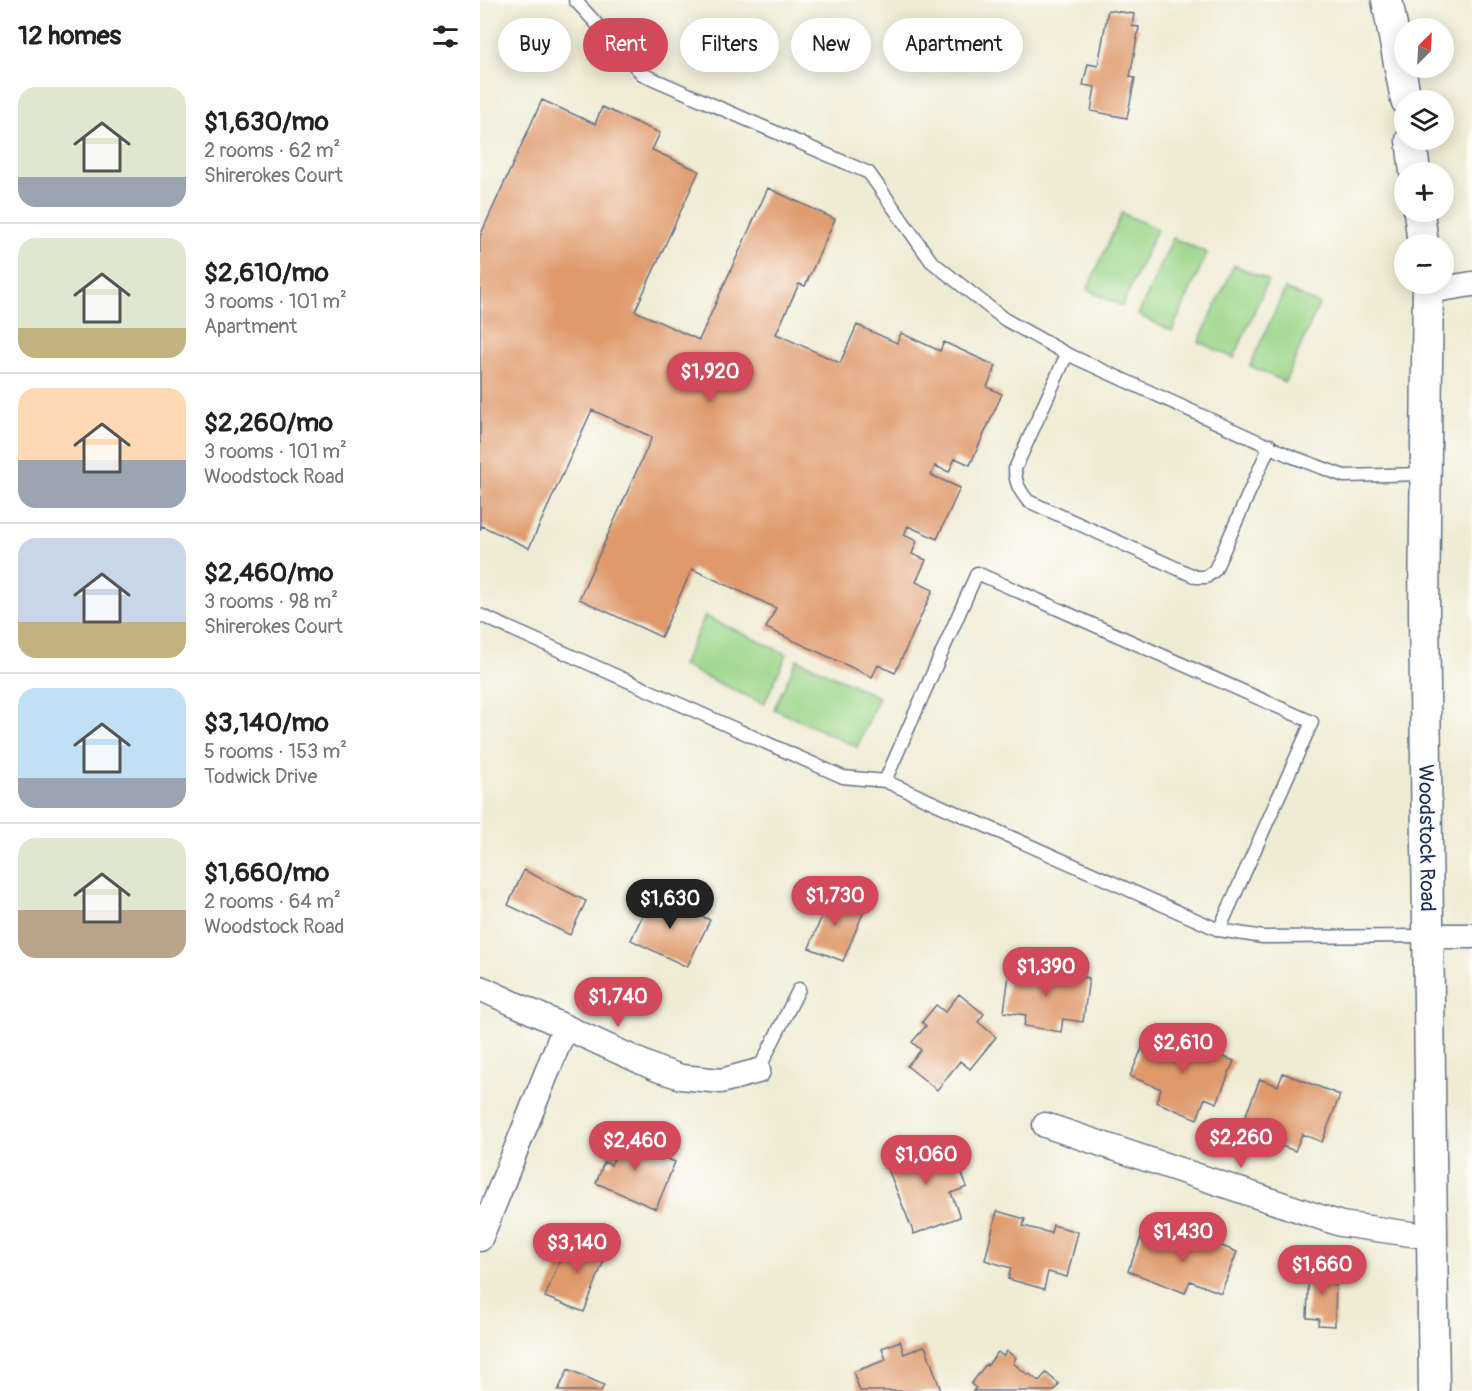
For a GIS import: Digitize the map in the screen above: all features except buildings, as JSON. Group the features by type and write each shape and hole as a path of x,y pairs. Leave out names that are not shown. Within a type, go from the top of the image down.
{"street":[{"path":"1388,0 1404,90"},
{"path":"1454,285 1472,284"},
{"name":"Woodstock Road","path":"1428,294 1424,609 1434,1391"},
{"path":"1428,936 1472,936"},
{"path":"480,988 657,1069 681,1077 721,1081 758,1071"},
{"path":"480,1239 565,1027"},
{"path":"1045,1125 1341,1224 1432,1237"}],"lane":[{"path":"575,0 642,74 869,173 931,261 1004,319 1067,354 1288,454 1344,476 1425,474"},
{"path":"1067,354 1015,470 1015,478 1020,489 1028,501 1196,577 1206,577 1215,570 1270,445"},
{"path":"885,781 977,573 1311,722 1219,930"},
{"path":"480,615 843,777 885,781 1219,930 1263,937 1428,936"},
{"path":"758,1071 799,989"}],"green space":[{"path":"1122,213 1157,229 1122,306 1087,290"},
{"path":"1173,238 1207,253 1172,331 1138,315"},
{"path":"1234,265 1268,280 1234,358 1199,342"},
{"path":"1285,289 1319,304 1285,382 1250,366"},
{"path":"705,616 787,654 764,704 682,666"},
{"path":"797,659 879,697 857,747 774,709"}]}
